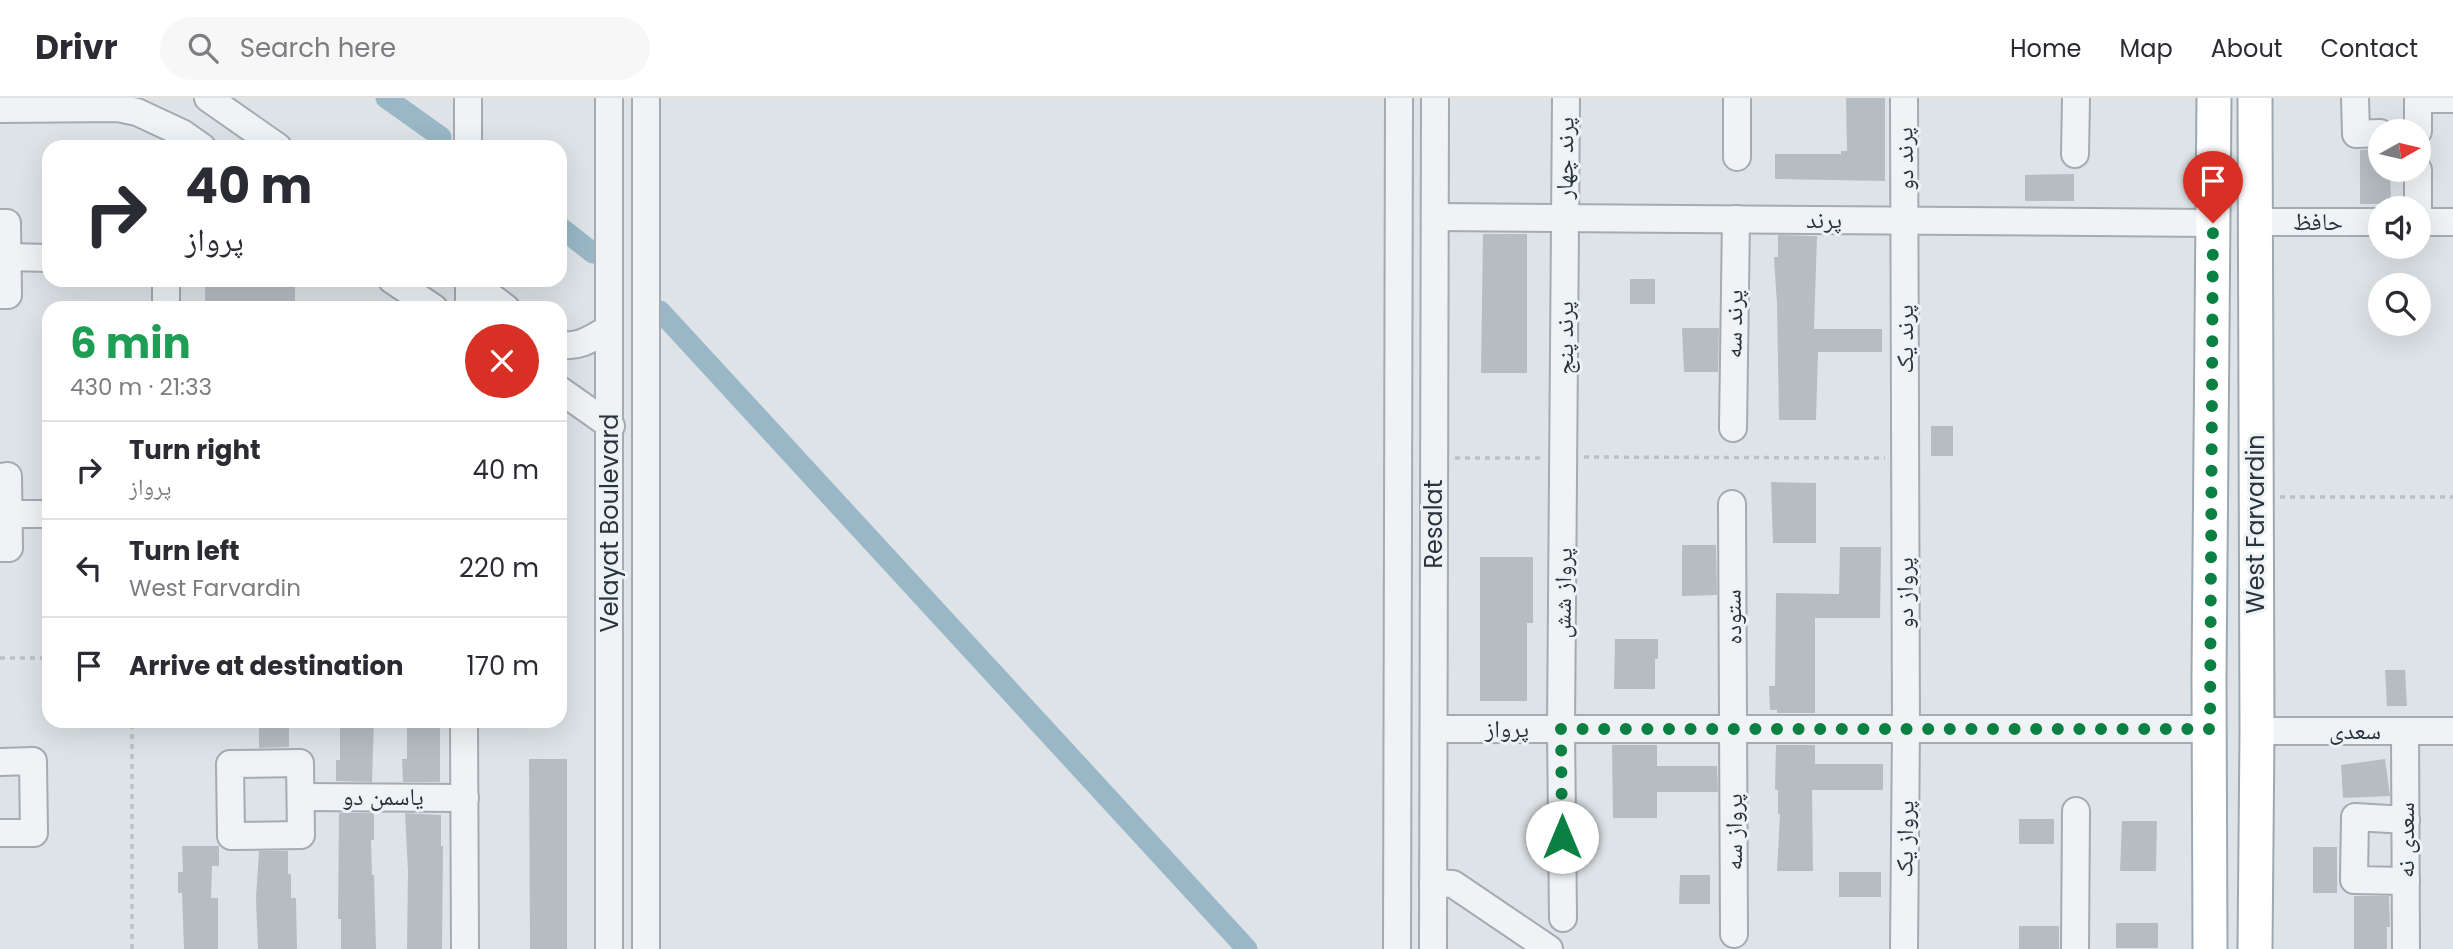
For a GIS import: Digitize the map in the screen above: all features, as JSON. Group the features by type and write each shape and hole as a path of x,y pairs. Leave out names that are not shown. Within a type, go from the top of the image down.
{"main road":[{"name":"West Farvardin","path":"2210,949 2214,98"},
{"name":"West Farvardin","path":"2255,98 2255,949"}],"street":[{"path":"208,98 268,140"},
{"path":"468,98 468,140"},
{"name":"Velayat Boulevard","path":"609,98 609,949"},
{"name":"Velayat Boulevard","path":"646,98 646,949"},
{"name":"Resalat","path":"1397,949 1399,98"},
{"name":"Resalat","path":"1433,949 1435,98"},
{"name":"پرند چهار","path":"1564,218 1566,98"},
{"path":"1737,98 1737,158"},
{"name":"پرند دو","path":"1904,98 1905,220"},
{"path":"2075,154 2076,98"},
{"path":"2355,98 2356,134 2368,134"},
{"path":"2418,119 2418,98 2453,99"},
{"path":"0,109 117,108 137,112 165,136 182,133 192,140"},
{"name":"پرند","path":"1435,217 2213,223"},
{"name":"پرند پنج","path":"1564,218 1565,457"},
{"name":"پرند سه","path":"1733,428 1736,219"},
{"name":"پرند یک","path":"1904,458 1905,220"},
{"name":"حافظ","path":"2255,222 2368,222"},
{"path":"2431,222 2453,222"},
{"path":"0,223 7,223 8,257 8,295 0,295"},
{"path":"8,257 42,258"},
{"path":"402,287 424,301"},
{"path":"478,287 497,301"},
{"path":"567,346 582,344 608,329"},
{"path":"567,395 611,426"},
{"name":"پرواز شش","path":"1563,918 1561,729 1565,457"},
{"name":"پرواز دو","path":"1904,458 1906,729"},
{"path":"0,477 8,476 9,548 0,548"},
{"name":"ستوده","path":"1732,504 1734,730"},
{"path":"8,514 42,514"},
{"path":"464,728 465,949"},
{"name":"پرواز","path":"1435,729 2210,729"},
{"name":"پرواز یک","path":"1904,949 1906,729"},
{"name":"پرواز سه","path":"1734,730 1734,934"},
{"name":"سعدی","path":"2257,731 2453,731"},
{"name":"سعدی نه","path":"2406,731 2406,949"},
{"path":"0,762 33,761 34,833 0,833"},
{"name":"یاسمن دو","path":"301,797 464,798"},
{"path":"2075,949 2076,811"},
{"path":"2406,820 2355,817 2354,880 2406,881"},
{"path":"1433,883 1453,884 1549,949"}],"path":[{"path":"1434,459 1904,458"},
{"path":"2256,497 2453,497"},
{"path":"0,658 42,658"},
{"path":"132,728 132,949"}],"building":[{"path":"1846,98 1885,98 1885,181 1775,179 1775,154 1841,154 1841,151 1847,151"},
{"path":"2360,150 2368,150 2368,182 2390,182 2391,196 2368,196 2368,204 2360,204"},
{"path":"2074,174 2074,201 2025,201 2025,175"},
{"path":"1483,234 1527,234 1527,373 1481,373"},
{"path":"1778,235 1817,236 1814,329 1882,329 1882,352 1818,352 1816,420 1779,420 1774,257 1778,257"},
{"path":"1630,279 1655,279 1655,304 1630,304"},
{"path":"205,287 295,287 295,301 205,301"},
{"path":"1682,328 1719,328 1718,372 1684,372"},
{"path":"1931,426 1953,426 1953,456 1931,456"},
{"path":"1771,482 1816,483 1816,543 1773,543"},
{"path":"1682,545 1716,545 1717,595 1682,596"},
{"path":"1840,547 1881,547 1880,618 1815,618 1815,713 1777,713 1777,710 1770,710 1769,686 1775,686 1776,593 1839,594"},
{"path":"1480,557 1533,557 1533,623 1527,623 1527,701 1480,701"},
{"path":"1615,639 1658,639 1655,689 1614,689"},
{"path":"2385,670 2405,670 2407,706 2387,706"},
{"path":"259,728 289,728 289,747 259,748"},
{"path":"340,728 374,728 372,782 336,781 336,760 340,760"},
{"path":"407,728 440,728 440,782 403,782 402,759 407,759"},
{"path":"1612,745 1657,745 1657,766 1717,766 1718,792 1657,792 1657,818 1613,818"},
{"path":"1776,745 1815,745 1815,764 1883,764 1883,790 1812,790 1813,871 1777,871 1780,814 1778,790 1775,790"},
{"path":"529,759 567,759 567,949 530,949"},
{"path":"2385,759 2390,796 2343,798 2341,765"},
{"path":"339,813 374,813 374,840 371,840 376,949 341,949 341,919 338,919"},
{"path":"405,813 441,815 442,949 407,949 408,871"},
{"path":"2019,819 2054,819 2054,844 2019,844"},
{"path":"2122,821 2157,821 2156,871 2120,871"},
{"path":"182,846 219,846 219,866 212,866 211,898 218,898 218,949 184,949 182,893 178,893 178,872 183,872"},
{"path":"2313,847 2337,847 2337,893 2313,893"},
{"path":"259,851 288,851 291,898 296,898 297,949 258,949 256,898"},
{"path":"1839,872 1881,872 1881,897 1839,897"},
{"path":"1680,875 1710,875 1710,904 1679,904"},
{"path":"2354,896 2389,896 2390,927 2387,927 2387,949 2354,949"},
{"path":"2116,923 2158,923 2158,948 2116,948"},
{"path":"2019,926 2059,926 2059,949 2019,949"}],"waterway":[{"path":"386,98 441,137"},
{"path":"567,233 593,253"},
{"path":"660,311 1247,949"}],"route":[{"path":"1562,837 1561,729 2210,729 2213,223"}]}
